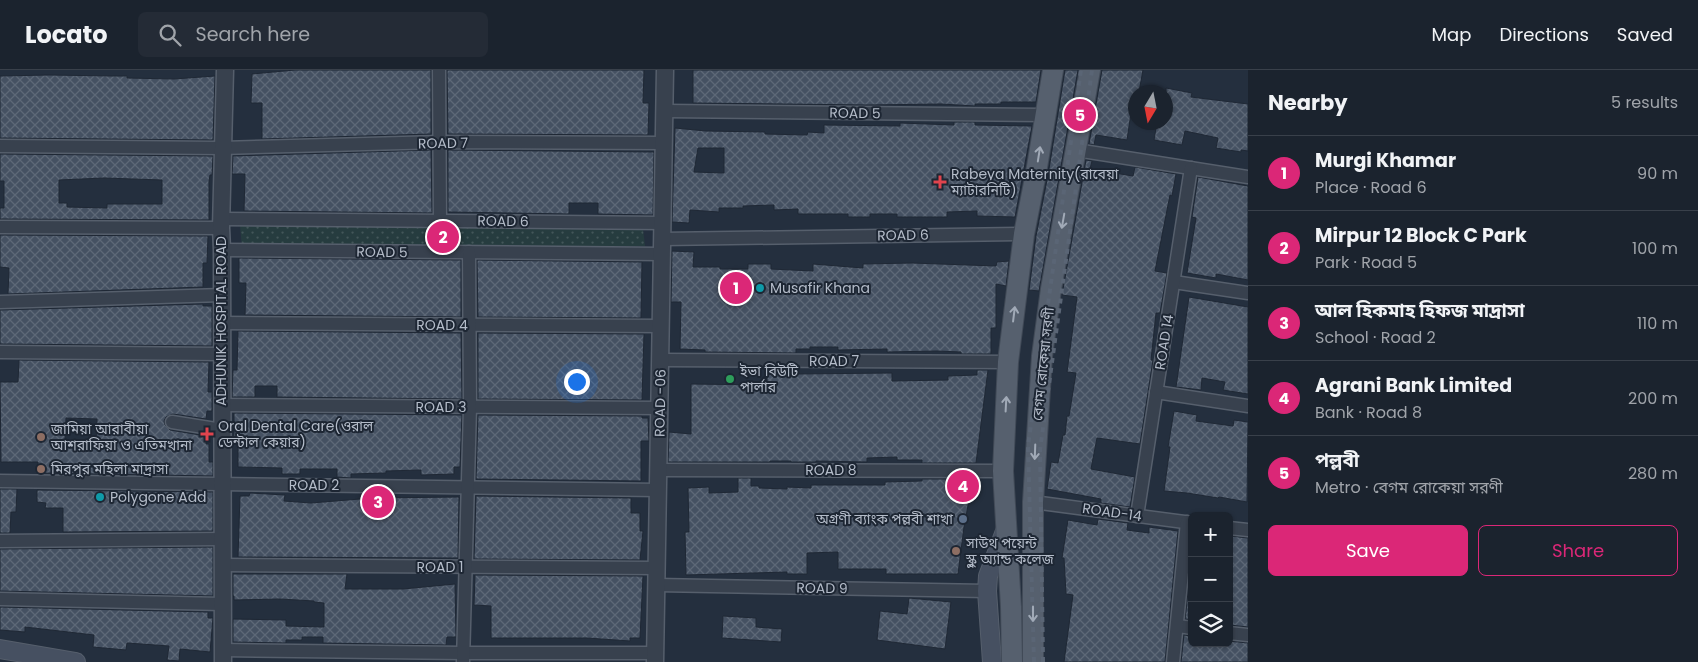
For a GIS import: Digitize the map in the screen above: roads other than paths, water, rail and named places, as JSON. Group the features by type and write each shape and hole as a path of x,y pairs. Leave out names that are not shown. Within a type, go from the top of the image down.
{"main road":[{"path":"1012,662 1012,607 1002,471 1008,362 1024,234 1053,70"},
{"name":"বেগম রোকেয়া সরণী","path":"1032,662 1033,502 1042,356 1090,70"},
{"path":"1005,499 1033,502"},
{"path":"992,662 987,591 988,576 1006,526"},
{"path":"0,650 76,662"}],"street":[{"name":"ADHUNIK HOSPITAL ROAD","path":"223,656 221,223 225,70"},
{"path":"440,70 440,220"},
{"name":"ROAD -06","path":"656,657 665,70"},
{"name":"ROAD 5","path":"665,111 1046,115"},
{"name":"ROAD 7","path":"0,146 222,148 440,142 664,144"},
{"path":"1076,150 1248,177"},
{"name":"ROAD 14","path":"1137,516 1191,168"},
{"name":"ROAD 6","path":"0,227 440,220 663,239 1024,234"},
{"name":"ROAD 5","path":"222,250 469,252 663,239"},
{"path":"463,658 470,407 469,252"},
{"path":"1174,282 1248,293"},
{"path":"0,302 222,295"},
{"name":"ROAD 4","path":"222,323 661,326"},
{"path":"0,352 222,354"},
{"name":"ROAD 7","path":"661,360 1008,362"},
{"path":"1156,392 1248,406"},
{"name":"ROAD 3","path":"222,405 660,408"},
{"path":"172,422 222,430"},
{"name":"ROAD 8","path":"659,470 1002,471"},
{"name":"ROAD 2","path":"0,481 658,490"},
{"name":"ROAD-14","path":"1033,502 1188,523"},
{"path":"1233,528 1248,530"},
{"path":"1173,662 1188,532"},
{"path":"0,541 222,538"},
{"name":"ROAD 1","path":"222,565 657,568"},
{"name":"ROAD 9","path":"657,585 987,591"},
{"path":"0,599 222,604"},
{"path":"1178,626 1188,627"},
{"path":"1233,633 1248,635"},
{"path":"223,656 656,657"}],"railway":[{"path":"1034,662 1028,446 1081,70"},
{"path":"1043,662 1040,450 1092,70"}],"place":[{"name":"পল্লবী","path":"1080,115"},
{"name":"Rabeya Maternity(রাবেয়া ম্যাটারনিটি)","path":"940,182"},
{"name":"Mirpur 12 Block C Park","path":"443,237"},
{"name":"Murgi Khamar","path":"736,288"},
{"name":"Musafir Khana","path":"760,288"},
{"name":"ইভা বিউটি পার্লার","path":"730,379"},
{"name":"Oral Dental Care(ওরাল ডেন্টাল কেয়ার)","path":"207,434"},
{"name":"জামিয়া আরাবীয়া আশরাফিয়া ও এতিমখানা","path":"41,437"},
{"name":"মিরপুর মহিলা মাদ্রাসা","path":"41,469"},
{"name":"Agrani Bank Limited","path":"963,486"},
{"name":"Polygone Add","path":"100,497"},
{"name":"আল হিকমাহ হিফজ মাদ্রাসা","path":"378,502"},
{"name":"অগ্রণী ব্যাংক পল্লবী শাখা","path":"963,519"},
{"name":"সাউথ পয়েন্ট স্কুল অ্যান্ড কলেজ","path":"956,551"}]}
